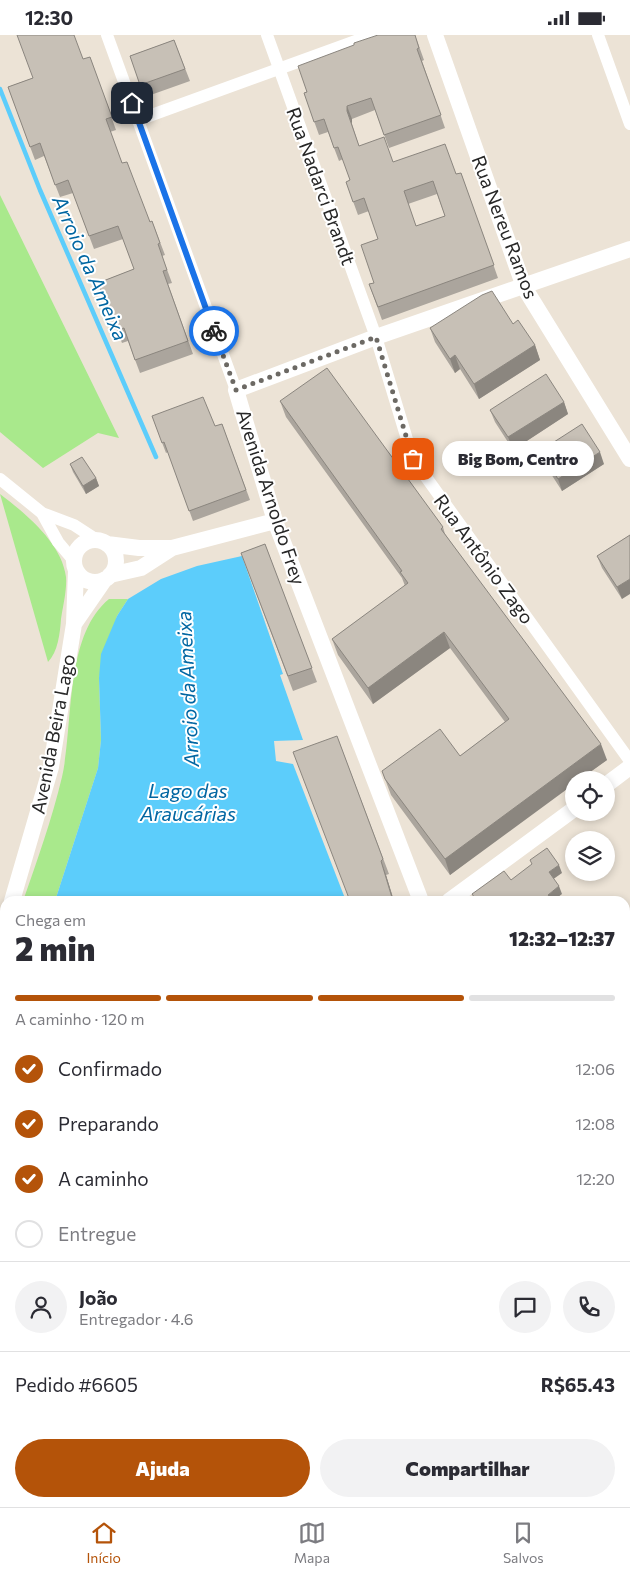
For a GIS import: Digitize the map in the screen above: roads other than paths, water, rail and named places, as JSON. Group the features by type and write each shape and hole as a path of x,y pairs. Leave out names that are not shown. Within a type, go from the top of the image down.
{"street":[{"name":"Avenida Arnoldo Frey","path":"107,35 236,390 275,521 419,896"},
{"name":"Rua Nadarci Brandt","path":"266,35 376,337"},
{"path":"138,120 372,35"},
{"name":"Rua Nereu Ramos","path":"434,35 524,287 630,459"},
{"path":"598,35 630,124"},
{"path":"236,390 376,337 630,249"},
{"name":"Rua Antônio Zago","path":"376,337 413,459 630,761"},
{"path":"0,479 42,513 74,525 102,542 116,559 107,577"},
{"path":"42,513 58,542 88,580 141,568 172,547"},
{"path":"75,565 75,553 80,545 102,542 139,547 172,547 275,521"},
{"name":"Avenida Beira Lago","path":"13,896 51,767 74,624 75,565"},
{"name":"Avenida Beira Lago","path":"74,624 107,577"},
{"path":"615,778 630,767"},
{"path":"456,896 565,816"}],"water":[{"name":"Lago das Araucárias","path":"242,556 283,674 280,675 303,740 274,741 276,761 293,764 344,896 57,896 98,768 101,740 99,678 101,654 117,616 128,599 161,579 197,566"}],"waterway":[{"name":"Arroio da Ameixa","path":"0,89 40,190 156,457"}],"place":[{"name":"Big Bom, Centro","path":"413,459"}]}
